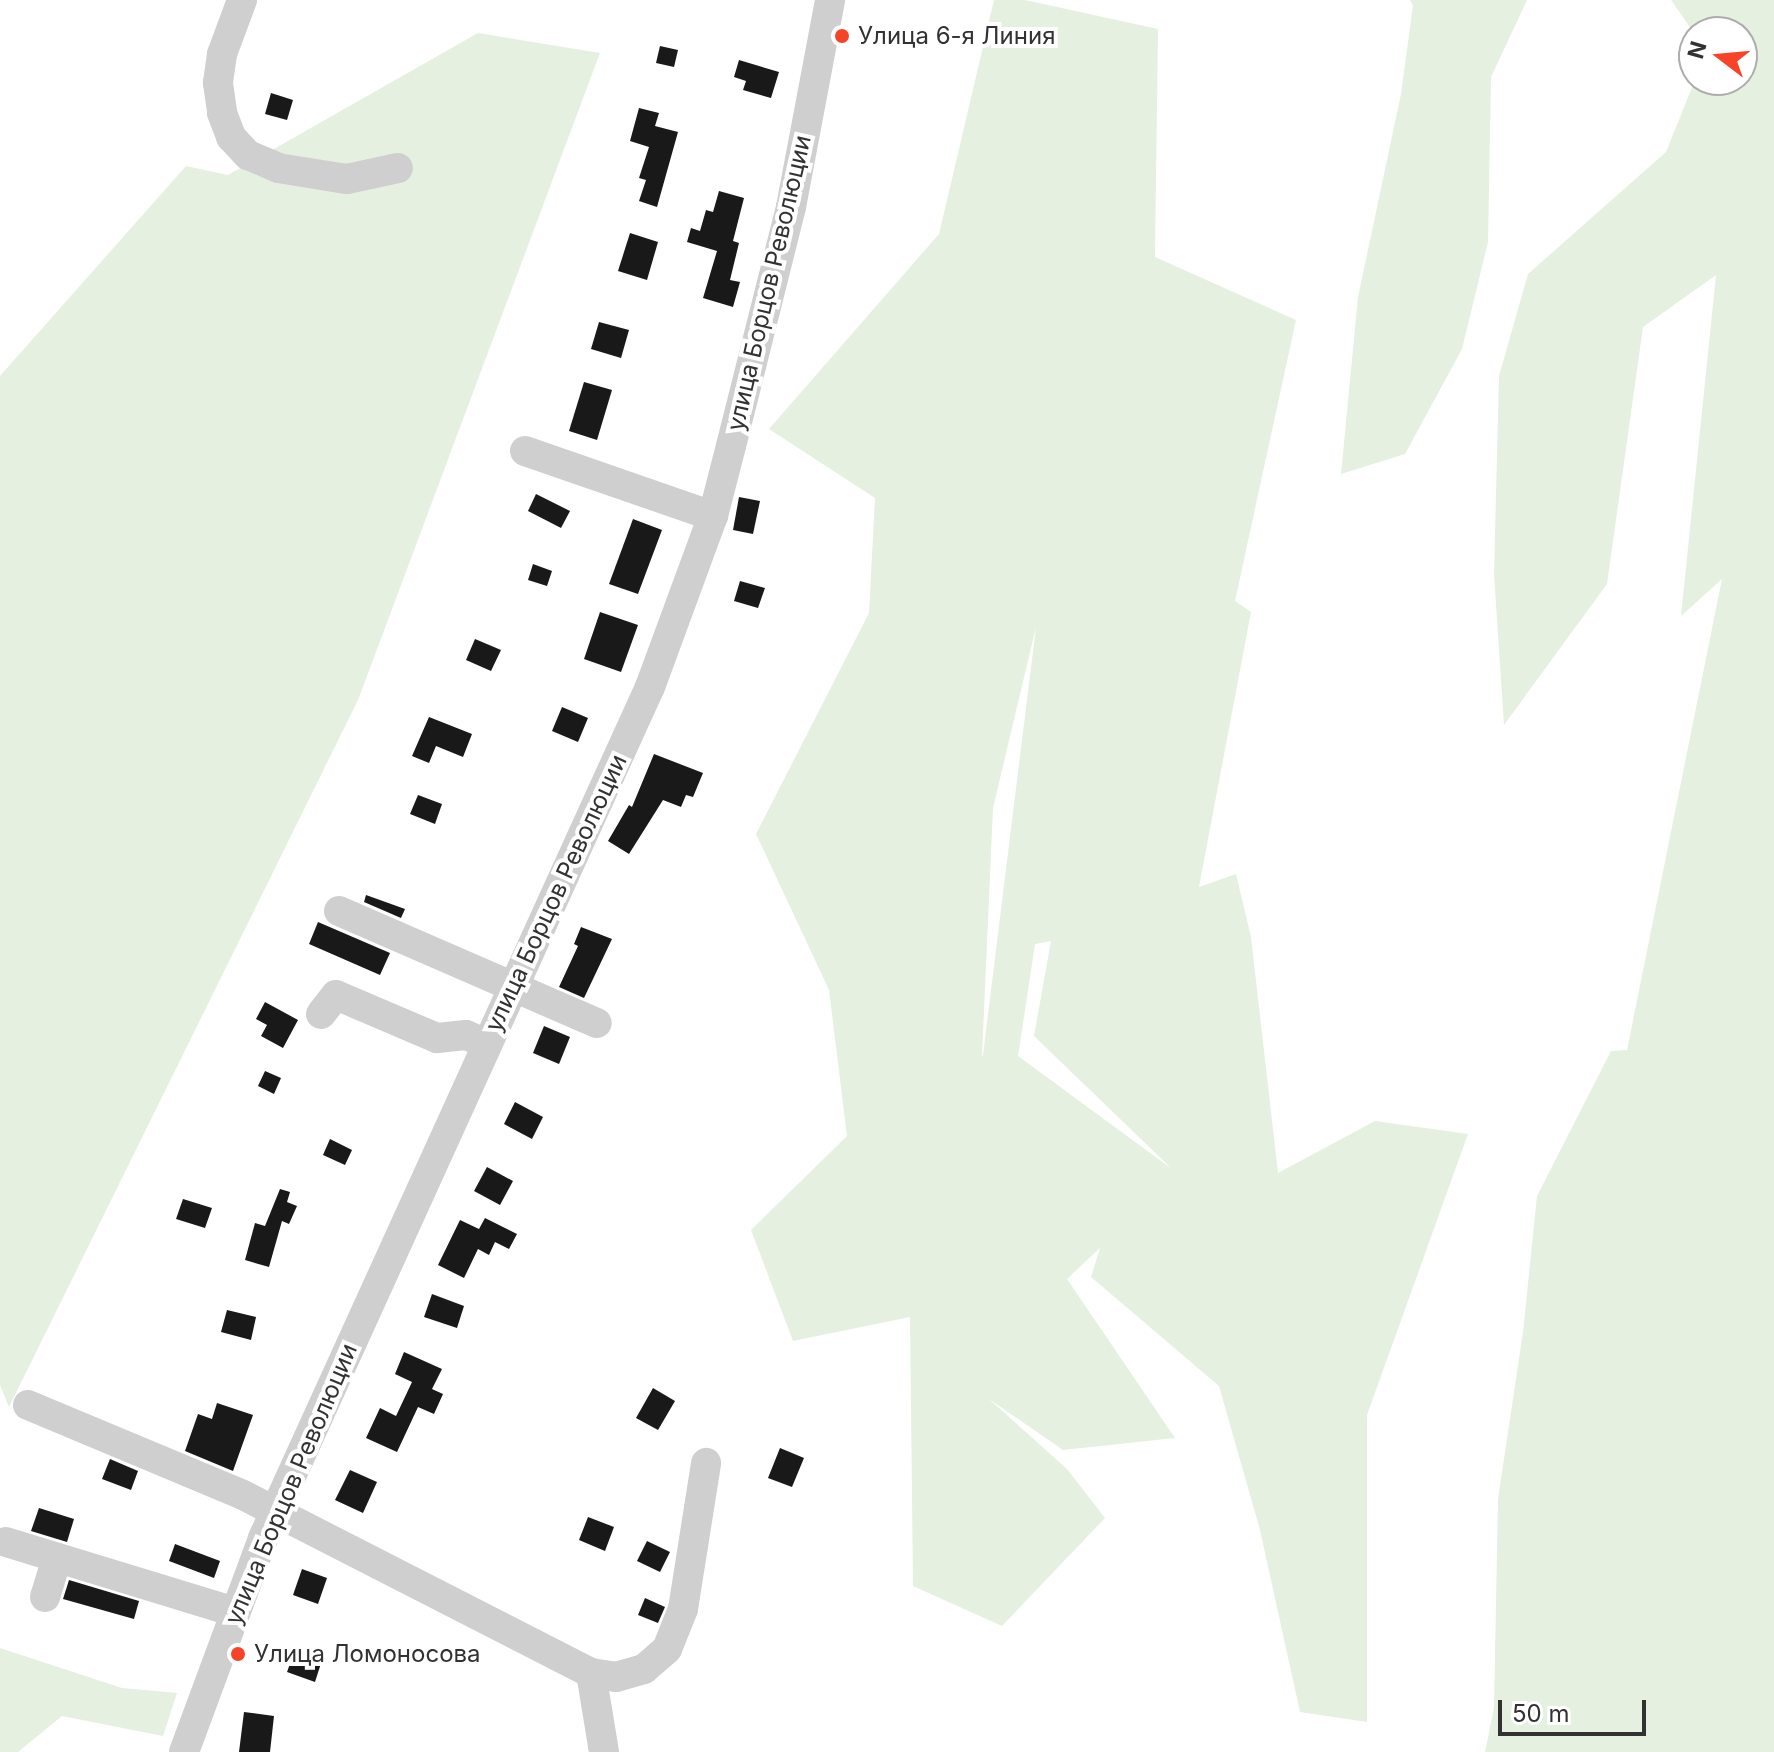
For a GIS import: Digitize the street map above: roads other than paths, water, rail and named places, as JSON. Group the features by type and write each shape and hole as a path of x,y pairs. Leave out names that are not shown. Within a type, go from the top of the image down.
{"street":[{"path":"242,0 222,54 218,83 222,113 231,137 248,155 278,168 347,179 398,168"},
{"name":"улица Борцов Революции","path":"184,1752 263,1538 277,1514 427,1170 514,988 650,687 713,516 791,207 830,0"},
{"path":"525,451 713,516"},
{"path":"339,911 597,1023"},
{"path":"321,1014 336,995 437,1038 466,1035 487,1044"},
{"path":"28,1405 243,1495 591,1673 616,1677 644,1669 667,1649 683,1609 706,1463"},
{"path":"6,1542 235,1612"},
{"path":"45,1597 57,1558"},
{"path":"591,1673 604,1752"}],"place":[{"name":"Улица 6-я Линия","path":"842,36"},
{"name":"Улица Ломоносова","path":"238,1654"}]}
